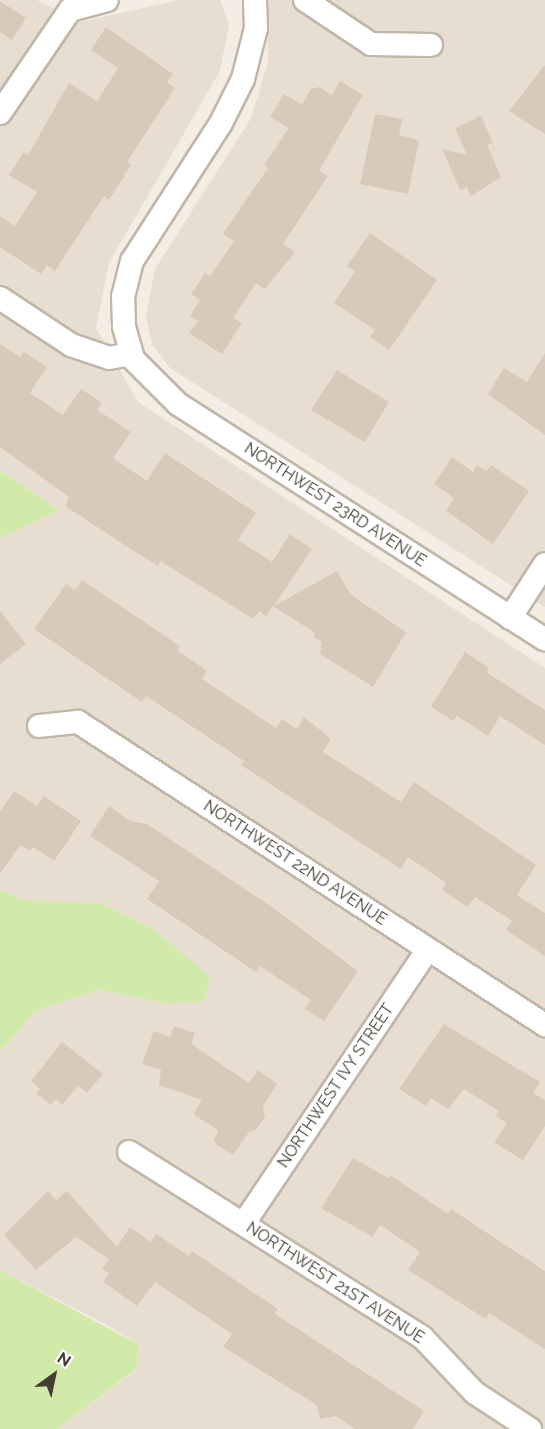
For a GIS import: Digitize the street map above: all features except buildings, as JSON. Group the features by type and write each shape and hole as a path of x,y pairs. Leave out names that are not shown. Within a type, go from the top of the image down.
{"street":[{"path":"0,113 62,5 107,0"},
{"path":"0,298 71,345 109,358 132,357 124,327 123,296 132,261 221,123 243,79 256,28 255,0"},
{"path":"305,0 371,44 431,45"},
{"name":"NORTHWEST 23RD AVENUE","path":"132,357 178,404 545,640"},
{"path":"510,618 545,564"},
{"name":"NORTHWEST 22ND AVENUE","path":"39,726 78,722 545,1025"},
{"name":"NORTHWEST IVY STREET","path":"244,1223 428,949"},
{"name":"NORTHWEST 21ST AVENUE","path":"129,1152 422,1337 475,1393 530,1429"}],"shaded area":[{"path":"0,0 37,0 81,22 179,0 220,0 229,25 220,71 109,263 96,328 138,402 545,668 545,1429 57,1429 136,1370 139,1345 107,1325 0,1270 0,1051 35,1011 98,990 167,1003 101,903 25,900 0,890 0,538 59,510 0,470"},
{"path":"267,0 545,0 545,607 170,368 152,344 146,317 155,269 251,118 268,62"}],"green space":[{"path":"0,470 59,510 0,538"},
{"path":"0,890 25,900 100,903 154,930 210,977 204,1001 167,1003 98,990 35,1011 0,1051"},
{"path":"0,1270 139,1345 136,1369 57,1429 0,1429"}]}
